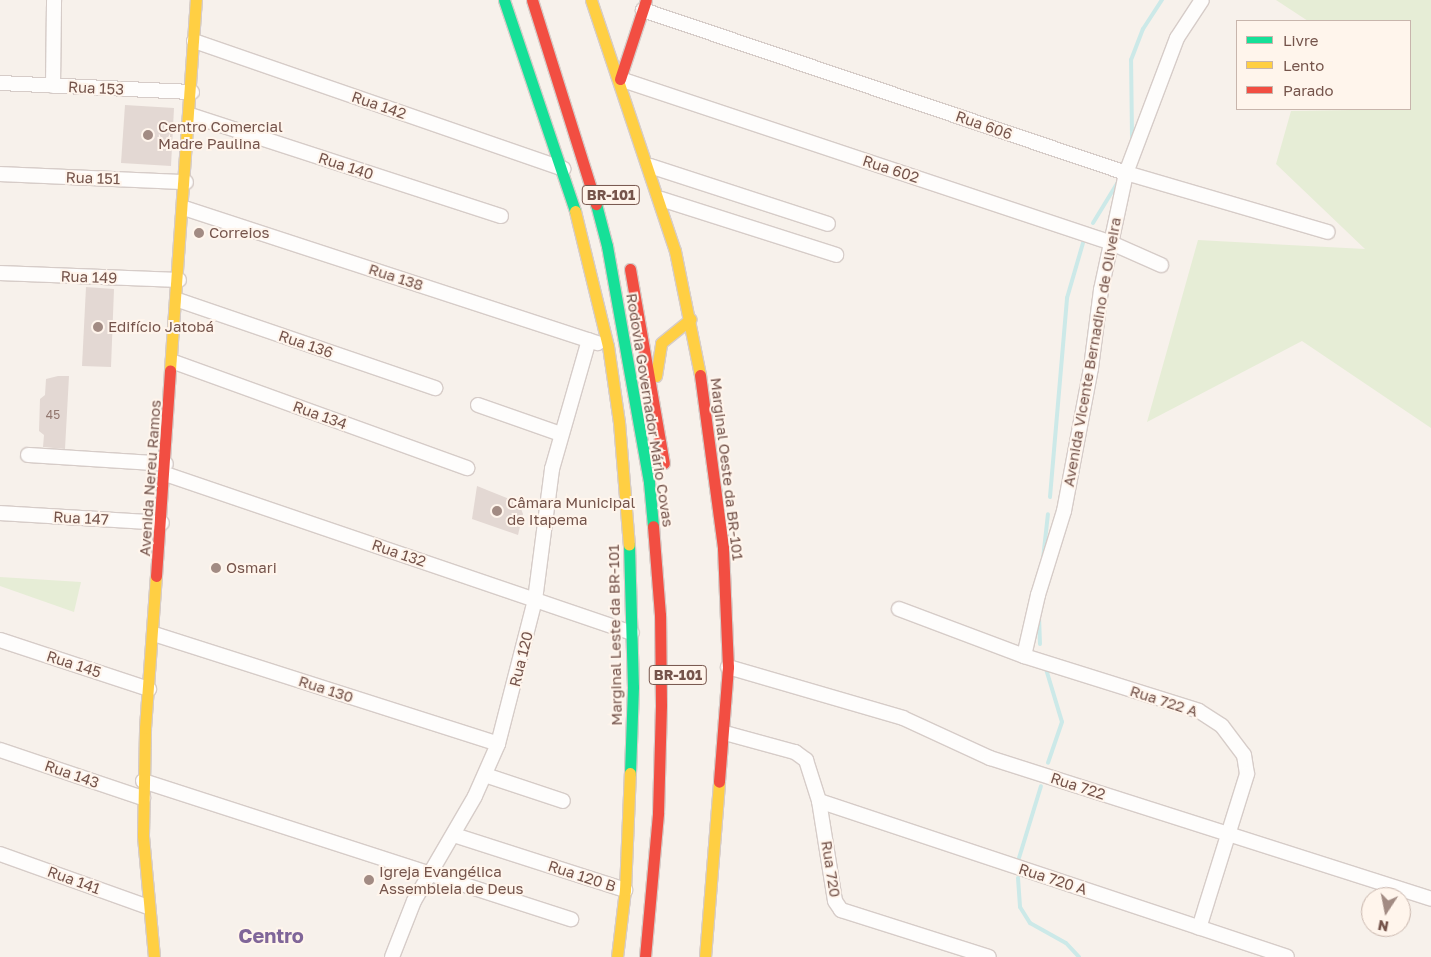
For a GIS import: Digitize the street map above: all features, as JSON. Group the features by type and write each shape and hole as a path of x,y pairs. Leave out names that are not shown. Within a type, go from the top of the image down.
{"main road":[{"name":"Avenida Nereu Ramos","path":"154,957 148,907 143,798 149,689 192,92 196,0"},
{"name":"Marginal Leste da BR-101","path":"504,0 563,169 608,346 625,487 632,633 625,890 618,957"},
{"path":"520,0 559,80"},
{"name":"Rodovia Governador Mário Covas","path":"532,0 559,80 607,246 629,354 652,513 660,615 660,766 645,957"},
{"name":"Marginal Oeste da BR-101","path":"591,0 661,199 691,319 722,538 728,667 725,732 705,957"},
{"path":"620,79 645,5"},
{"name":"Rodovia Governador Mário Covas","path":"627,255 654,394 666,480"},
{"path":"654,394 661,343 691,319"}],"street":[{"path":"53,86 54,0"},
{"name":"Avenida Vicente Bernadino de Oliveira","path":"1024,656 1038,595 1064,511 1110,242 1126,173 1177,38 1202,0"},
{"name":"Rua 606","path":"645,5 1126,173 1328,232"},
{"name":"Rua 142","path":"194,42 563,169"},
{"name":"Rua 602","path":"620,79 1110,242 1161,264"},
{"name":"Rua 153","path":"0,83 192,92"},
{"name":"Rua 140","path":"190,116 501,216"},
{"path":"650,166 828,224"},
{"name":"Rua 151","path":"0,174 186,182"},
{"path":"661,199 836,255"},
{"name":"Rua 138","path":"184,208 608,346"},
{"name":"Rua 149","path":"0,273 179,280"},
{"name":"Rua 136","path":"178,300 435,388"},
{"name":"Rua 120","path":"392,957 429,873 454,835 485,775 498,744 535,600 561,434 589,340"},
{"name":"Rua 134","path":"174,362 467,468"},
{"path":"478,405 561,434"},
{"name":"Rua 132","path":"28,455 166,469 632,633"},
{"name":"Rua 147","path":"0,513 162,523"},
{"name":"Rua 722 A","path":"899,609 1024,656 1216,720 1244,755 1248,767 1199,928"},
{"name":"Rua 130","path":"154,634 498,744"},
{"name":"Rua 145","path":"0,640 149,689"},
{"name":"Rua 722","path":"728,667 903,718 983,755 1431,899"},
{"name":"Rua 720","path":"725,732 802,755 809,765 819,802 835,901 841,910 989,957"},
{"name":"Rua 143","path":"0,750 143,798"},
{"path":"485,775 563,801"},
{"path":"144,781 571,919"},
{"name":"Rua 720 A","path":"819,802 1287,957"},
{"name":"Rua 120 B","path":"454,835 625,890"},
{"name":"Rua 141","path":"0,854 148,907"}],"green space":[{"path":"1276,0 1431,0 1431,428 1302,341 1147,422 1198,240 1365,249 1276,164 1291,111 1411,110 1411,20 1306,20"},
{"path":"0,577 81,582 74,612 0,586"}],"building":[{"name":"Centro Comercial Madre Paulina","path":"125,105 174,108 171,166 121,163"},
{"name":"Edifício Jatobá","path":"86,287 114,289 111,367 82,366"},
{"path":"69,376 65,449 43,447 44,435 39,431 40,399 45,395 46,379"},
{"name":"Câmara Municipal de Itapema","path":"477,486 519,503 523,514 518,535 472,519"}],"waterway":[{"path":"1132,137 1131,60 1143,29 1162,0"},
{"path":"1093,223 1118,182"},
{"path":"1050,497 1067,298 1083,243"},
{"path":"1043,559 1048,514"},
{"path":"1039,616 1040,644"},
{"path":"1046,669 1062,722 1048,763"},
{"path":"1019,858 1041,786"},
{"path":"1018,878 1020,907 1030,923 1066,943 1079,957"}],"traffic: fast":[{"path":"504,0 575,211"},
{"path":"596,204 607,246 649,482 653,526"},
{"path":"629,545 633,687 630,773"}],"traffic: slow":[{"path":"170,370 196,0"},
{"path":"591,0 675,251 700,375"},
{"path":"575,211 608,346 619,422 629,545"},
{"path":"656,376 661,343 691,319"},
{"path":"154,957 143,835 145,728 156,576"},
{"path":"617,957 625,890 630,773"},
{"path":"705,957 719,782"}],"traffic: jam":[{"path":"532,0 596,204"},
{"path":"620,79 646,0"},
{"path":"630,269 664,463"},
{"path":"156,576 170,370"},
{"path":"700,375 723,548 728,667 719,782"},
{"path":"645,957 658,813 661,705 660,615 653,526"}],"place":[{"name":"Centro Comercial Madre Paulina","path":"148,135"},
{"name":"Correios","path":"199,233"},
{"name":"Edifício Jatobá","path":"98,327"},
{"name":"Câmara Municipal de Itapema","path":"497,511"},
{"name":"Osmari","path":"216,568"},
{"name":"Igreja Evangélica Assembleia de Deus","path":"369,880"}],"district":[{"name":"Centro","path":"271,935"}]}
